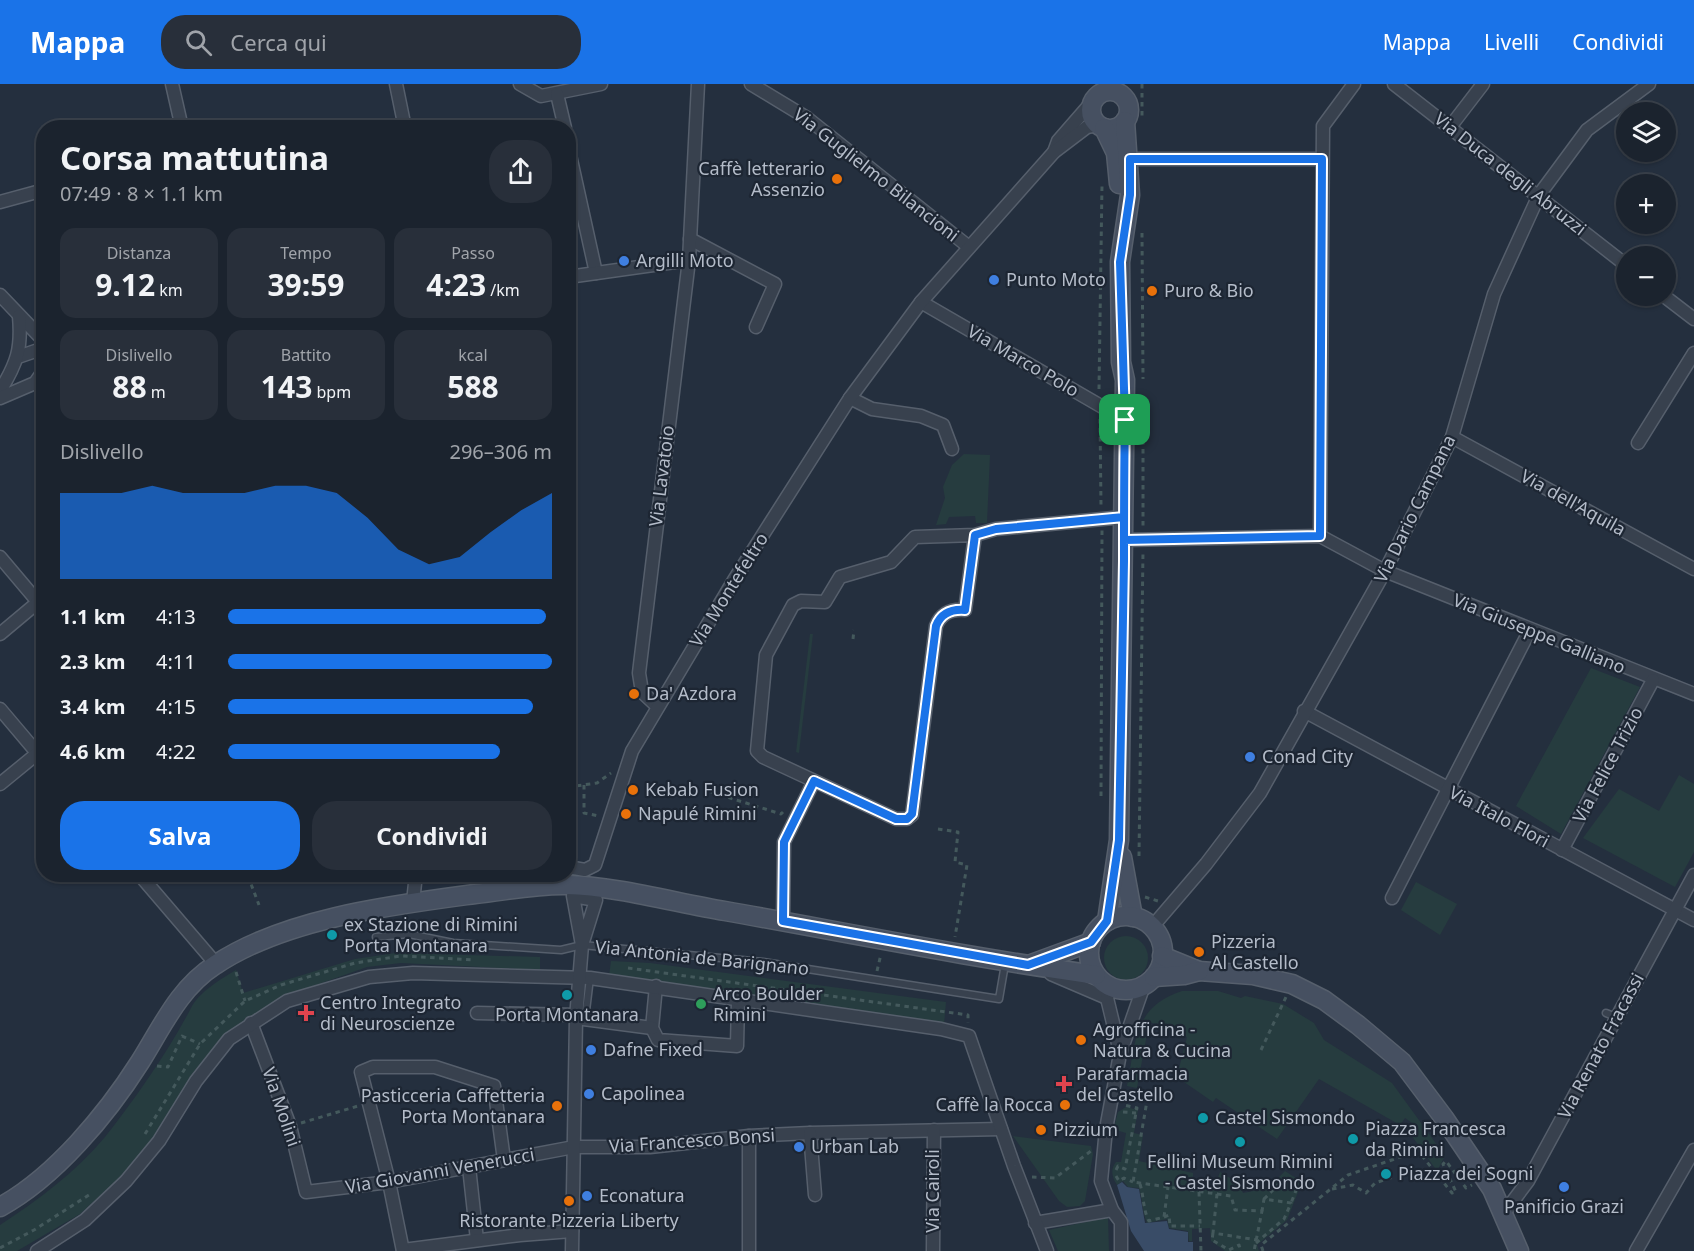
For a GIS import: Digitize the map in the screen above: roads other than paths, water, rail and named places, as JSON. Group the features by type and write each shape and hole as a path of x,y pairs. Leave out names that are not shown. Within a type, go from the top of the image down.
{"street":[{"path":"172,84 180,120"},
{"path":"396,84 403,120"},
{"path":"520,84 541,96 601,84"},
{"name":"Via Lavatoio","path":"657,706 642,692 639,673 689,260 698,84"},
{"name":"Via Guglielmo Bilancioni","path":"751,84 807,118 969,247"},
{"path":"1124,540 1320,536 1323,126 1354,84"},
{"name":"Via Duca degli Abruzzi","path":"1394,84 1616,257"},
{"path":"1450,127 1483,84"},
{"name":"Via Dario Campana","path":"1152,927 1206,864 1260,793 1304,711 1385,571 1452,437 1494,294 1539,195 1587,130 1649,84"},
{"path":"1120,1054 1104,987 1089,959 1091,942 1107,921 1119,840 1125,420 1120,262 1130,195 1130,159 1125,121 1129,111 1128,92 1099,93 1091,116 1101,127 1116,153 1120,196 1125,218"},
{"name":"Via Montefeltro","path":"1054,152 1058,141 1099,93"},
{"path":"557,94 563,120"},
{"path":"1101,127 1116,128 1125,121"},
{"name":"Via Montefeltro","path":"576,877 595,865 629,760 657,706 850,398 921,302 1054,152 1087,127 1101,127"},
{"path":"1130,159 1322,159"},
{"path":"576,182 596,273"},
{"path":"0,202 36,192"},
{"path":"690,239 775,284 756,327"},
{"path":"576,276 689,260"},
{"path":"0,295 36,333"},
{"name":"Via Marco Polo","path":"921,302 1125,420"},
{"path":"1676,305 1694,319"},
{"path":"0,391 18,357 21,339 19,316"},
{"path":"18,357 36,351"},
{"path":"1638,443 1694,353"},
{"path":"0,398 36,383"},
{"path":"850,398 872,409 921,416 943,425 952,449"},
{"name":"Via dell'Aquila","path":"1452,437 1694,569"},
{"path":"975,535 965,610 954,609 939,618 936,626 912,814 907,819 896,819 763,756 757,750 766,655 793,605 801,601 825,602 840,577 891,562 915,537 975,535 996,529 1124,517"},
{"name":"Via Giuseppe Galliano","path":"1320,536 1385,571 1653,680 1694,694"},
{"path":"0,557 36,595"},
{"path":"0,634 36,604"},
{"path":"1392,898 1530,630"},
{"name":"Via Felice Trizio","path":"1562,850 1653,680"},
{"path":"0,709 36,749"},
{"name":"Via Italo Flori","path":"1304,711 1694,921"},
{"path":"0,784 36,758"},
{"path":"783,921 784,842 814,781"},
{"path":"1119,840 1133,917"},
{"name":"Via Renato Fracassi","path":"1504,1213 1528,1181 1611,1015 1694,875"},
{"path":"146,882 216,964"},
{"path":"413,902 415,882"},
{"path":"570,882 582,945 585,978 579,1018 572,1251"},
{"path":"570,882 596,900 582,945"},
{"path":"0,1207 35,1182 96,1124 138,1065 183,993 216,964 251,946 311,924 347,914 413,902 570,882 1028,965 1104,987 1127,990 1149,981 1199,970"},
{"path":"1107,921 1124,916 1133,917 1152,927 1159,938 1162,956 1149,981 1120,1054 1115,1081 1116,1097 1105,1137 1101,1181 1112,1210 1120,1222 1121,1251"},
{"path":"1028,965 1091,942"},
{"path":"1162,956 1199,970 1253,975 1292,984 1324,1000 1358,1024 1402,1062 1474,1162 1504,1213 1519,1251"},
{"path":"1028,965 1104,987"},
{"path":"37,1251 85,1220 126,1181 159,1141 207,1066 229,1039 251,1023 287,1001 369,977 425,973 585,978 656,986 941,1029 969,1036 1014,1166 1047,1251"},
{"path":"656,986 652,1028 658,1040 737,1046 738,1000"},
{"path":"477,1013 579,1018 652,1028"},
{"name":"Via Molini","path":"251,1023 290,1126 306,1192"},
{"path":"504,1160 494,1086 435,1067 373,1067 361,1072 389,1182 403,1250 477,1240 572,1232"},
{"name":"Via Francesco Bonsi","path":"574,1147 650,1147 749,1136 810,1133 1001,1129"},
{"name":"Via Cairoli","path":"933,1251 934,1130"},
{"path":"810,1133 814,1195"},
{"path":"749,1136 749,1251"},
{"name":"Via Giovanni Venerucci","path":"306,1192 389,1182 574,1147"},
{"path":"1636,1251 1694,1150"},
{"path":"469,1167 477,1240"},
{"path":"1035,1223 1112,1210"}],"lane":[{"name":"Via Antonia de Barignano","path":"376,937 409,934 453,944 561,950 582,945 739,959 999,999 1006,962"}],"water":[{"path":"1122,1182 1127,1187 1139,1189 1145,1223 1167,1221 1169,1229 1188,1232 1188,1242 1193,1242 1193,1251 1144,1251 1131,1231 1117,1185"}],"place":[{"name":"Caffè letterario Assenzio","path":"837,179"},
{"name":"Argilli Moto","path":"624,261"},
{"name":"Punto Moto","path":"994,280"},
{"name":"Puro & Bio","path":"1152,291"},
{"name":"Da' Azdora","path":"634,694"},
{"name":"Conad City","path":"1250,757"},
{"name":"Kebab Fusion","path":"633,790"},
{"name":"Napulé Rimini","path":"626,814"},
{"name":"ex Stazione di Rimini Porta Montanara","path":"332,935"},
{"name":"Pizzeria Al Castello","path":"1199,952"},
{"name":"Porta Montanara","path":"567,995"},
{"name":"Arco Boulder Rimini","path":"701,1004"},
{"name":"Centro Integrato di Neuroscienze","path":"306,1013"},
{"name":"Agrofficina - Natura & Cucina","path":"1081,1040"},
{"name":"Dafne Fixed","path":"591,1050"},
{"name":"Parafarmacia del Castello","path":"1064,1084"},
{"name":"Capolinea","path":"589,1094"},
{"name":"Caffè la Rocca","path":"1065,1105"},
{"name":"Pasticceria Caffetteria Porta Montanara","path":"557,1106"},
{"name":"Castel Sismondo","path":"1203,1118"},
{"name":"Pizzium","path":"1041,1130"},
{"name":"Piazza Francesca da Rimini","path":"1353,1139"},
{"name":"Fellini Museum Rimini - Castel Sismondo","path":"1240,1142"},
{"name":"Urban Lab","path":"799,1147"},
{"name":"Piazza dei Sogni","path":"1386,1174"},
{"name":"Panificio Grazi","path":"1564,1187"},
{"name":"Econatura","path":"587,1196"},
{"name":"Ristorante Pizzeria Liberty","path":"569,1201"}]}
